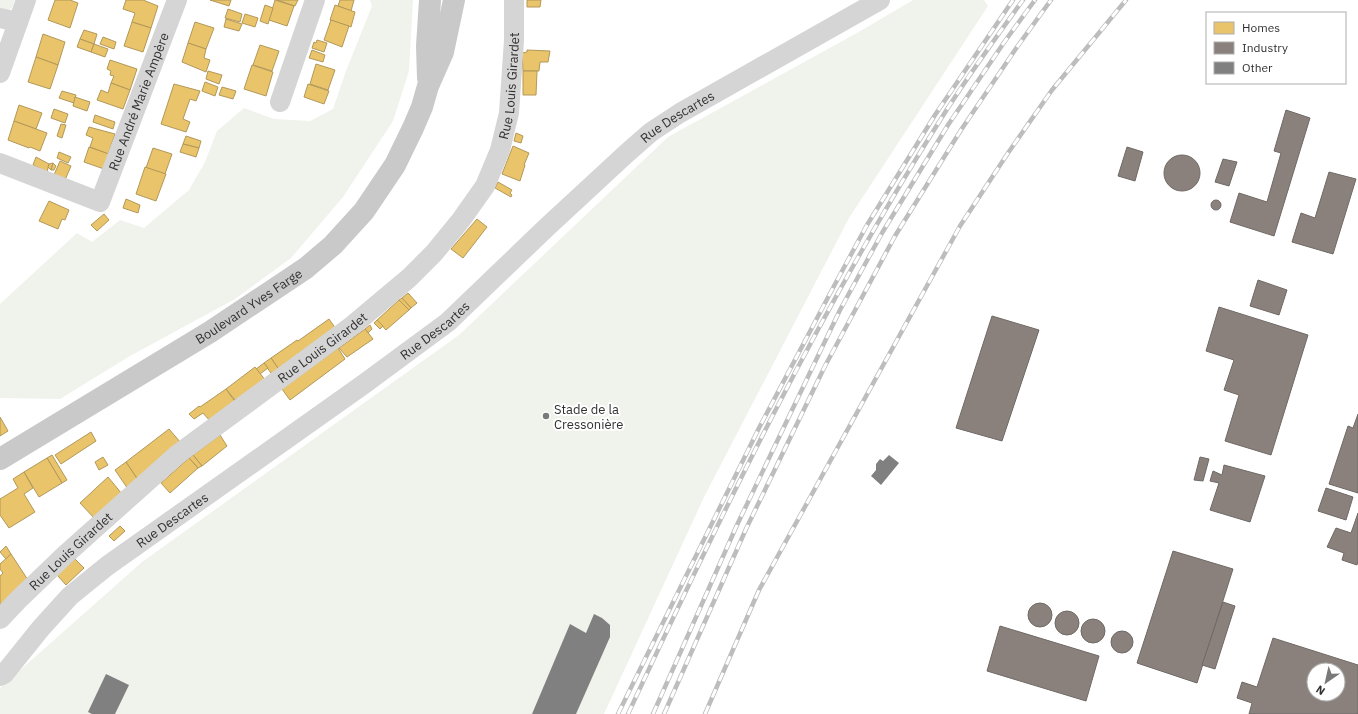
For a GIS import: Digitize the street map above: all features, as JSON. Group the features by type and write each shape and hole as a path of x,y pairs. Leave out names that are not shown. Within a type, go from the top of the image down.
{"main road":[{"name":"Boulevard Yves Farge","path":"428,86 427,46 430,0"},
{"name":"Boulevard Yves Farge","path":"0,459 210,332 295,276 333,245 364,211 396,165 414,128 428,86 443,52 454,0"}],"street":[{"path":"0,73 9,20 26,0"},
{"name":"Rue André Marie Ampère","path":"0,163 100,202 177,0"},
{"path":"280,102 315,0"},
{"name":"Rue Louis Girardet","path":"0,619 65,555 178,454 353,325 409,278 434,253 485,186 500,150 510,113 514,40 514,0"},
{"name":"Rue Descartes","path":"0,676 4,674 40,628 70,596 107,566 364,384 448,322 651,132 680,113 880,0"}],"shaded area":[{"path":"0,0 15,0 12,8 6,12 0,10"},
{"path":"370,0 413,0 409,71 393,121 343,197 291,258 235,299 130,356 60,399 0,398 0,304 77,233 92,242 120,220 144,228 189,190 205,162 217,131 244,108 274,119 310,121 333,109 346,71 372,6"},
{"name":"Stade de la Cressonière","path":"913,0 984,0 988,6 849,218 704,497 604,714 0,714 0,688 142,562 459,335 668,137 857,33"}],"building: Homes":[{"path":"55,0 70,0 78,3 70,28 48,20"},
{"path":"126,0 143,0 158,6 151,28 132,22 135,13 123,9"},
{"path":"210,0 231,0 229,6"},
{"path":"275,0 294,6 287,26 269,20"},
{"path":"277,0 298,0 295,6"},
{"path":"340,0 354,0 351,11 338,6"},
{"path":"527,0 541,0 540,7 527,7"},
{"path":"265,5 273,8 268,24 260,21"},
{"path":"335,5 355,12 351,27 330,20"},
{"path":"228,9 242,14 240,22 225,18"},
{"path":"245,14 258,18 255,27 242,23"},
{"path":"226,19 242,24 239,31 224,27"},
{"path":"331,20 349,26 342,47 324,40"},
{"path":"132,22 151,28 143,52 124,46"},
{"path":"195,22 214,28 206,49 188,43"},
{"path":"84,30 97,34 94,44 80,39"},
{"path":"43,34 65,42 58,65 36,57"},
{"path":"103,37 116,42 114,49 100,44"},
{"path":"80,39 94,44 91,52 77,47"},
{"path":"317,40 327,43 324,52 312,48 314,42 316,43"},
{"path":"188,43 206,49 204,58 210,60 206,72 182,62"},
{"path":"94,44 108,49 105,57 91,52"},
{"path":"260,45 279,51 272,71 253,65"},
{"path":"312,50 325,55 323,62 309,58"},
{"path":"527,50 550,51 548,62 540,62 539,71 523,71 522,53 527,52"},
{"path":"36,57 58,65 50,89 28,82"},
{"path":"110,60 137,69 130,90 111,83 114,76 110,75 111,71 107,69"},
{"path":"316,64 335,70 328,90 310,84"},
{"path":"252,65 273,72 266,96 244,89"},
{"path":"208,71 222,75 219,84 206,79"},
{"path":"523,71 537,71 536,95 523,95"},
{"path":"205,82 218,87 215,96 202,91"},
{"path":"111,83 130,90 123,109 97,100 101,90 108,93"},
{"path":"174,84 200,91 196,101 190,99 183,119 190,122 186,132 161,124"},
{"path":"308,84 329,91 324,104 304,97"},
{"path":"222,87 236,91 233,99 219,95"},
{"path":"62,91 76,95 74,103 59,98"},
{"path":"75,97 90,102 87,111 73,106"},
{"path":"19,105 42,113 36,129 14,121"},
{"path":"54,109 68,114 65,123 51,118"},
{"path":"95,115 115,122 113,129 93,122"},
{"path":"14,121 47,133 40,151 8,140"},
{"path":"61,124 66,125 62,138 57,136"},
{"path":"89,127 115,134 108,154 90,147 93,138 86,135"},
{"path":"516,133 523,136 521,143 514,141"},
{"path":"186,136 201,141 199,148 183,144"},
{"path":"183,144 199,148 196,157 180,152"},
{"path":"513,146 529,153 520,181 502,174"},
{"path":"89,147 109,154 104,169 84,162"},
{"path":"153,148 172,154 165,174 146,168"},
{"path":"59,152 71,157 68,163 57,158"},
{"path":"36,157 49,164 47,172 33,165"},
{"path":"60,161 71,166 65,180 54,175"},
{"path":"53,163 51,170 48,167 49,164"},
{"path":"53,163 56,166 54,170 51,170"},
{"path":"145,167 166,174 156,201 136,194"},
{"path":"498,182 512,190 510,193 512,195 511,197 495,188"},
{"path":"126,199 140,205 138,213 123,208"},
{"path":"49,201 69,210 65,220 62,219 58,229 39,221"},
{"path":"104,214 109,220 97,231 91,225"},
{"path":"477,219 487,227 463,258 451,249"},
{"path":"408,293 417,303 411,308 402,298"},
{"path":"402,298 411,308 409,310 399,300"},
{"path":"399,300 409,310 386,330 377,320"},
{"path":"329,319 336,329 280,371 271,358"},
{"path":"377,320 383,326 380,329 374,323"},
{"path":"370,325 372,329 368,333 365,329"},
{"path":"365,329 373,339 347,357 339,348"},
{"path":"338,348 345,359 290,400 282,389"},
{"path":"271,358 280,371 273,376 264,363"},
{"path":"264,363 268,368 260,374 256,369"},
{"path":"255,367 266,381 235,400 226,389"},
{"path":"226,389 236,403 210,421 203,413 194,419 189,414 199,406 200,407"},
{"path":"0,417 8,431 0,436"},
{"path":"169,429 181,443 138,480 126,462"},
{"path":"91,432 96,441 61,464 55,455"},
{"path":"220,435 227,446 202,466 193,455"},
{"path":"52,455 67,480 62,483 47,458"},
{"path":"193,455 202,466 198,468 189,458"},
{"path":"103,457 108,465 99,470 95,462"},
{"path":"47,458 62,483 39,497 24,472"},
{"path":"189,458 198,468 170,493 161,483"},
{"path":"126,462 138,480 128,489 115,470"},
{"path":"24,472 33,488 24,494 35,512 9,528 0,515 0,499 18,488 13,479"},
{"path":"108,477 122,494 95,519 80,503"},
{"path":"120,526 125,531 114,541 109,536"},
{"path":"6,546 11,554 6,559 0,552"},
{"path":"11,554 28,580 0,605 0,576 3,573 0,569 0,564"},
{"path":"75,559 84,568 66,585 57,575"}],"building: Industry":[{"path":"1286,110 1310,118 1274,236 1230,222 1239,193 1267,202 1281,153 1274,151"},
{"path":"1127,147 1143,152 1135,181 1118,176"},
{"path":"1186,155 1195,160 1199,166 1199,180 1195,186 1186,191 1178,191 1169,186 1165,180 1164,169 1169,160 1175,156"},
{"path":"1223,159 1237,162 1229,186 1215,182"},
{"path":"1329,172 1356,179 1333,254 1292,242 1301,213 1315,218"},
{"path":"1216,200 1221,205 1216,210 1211,205"},
{"path":"1258,280 1287,290 1279,315 1250,306"},
{"path":"1219,307 1308,335 1271,455 1225,441 1239,395 1224,390 1234,360 1206,351"},
{"path":"992,316 1039,330 1002,441 956,428"},
{"path":"1358,414 1358,493 1329,484 1348,426 1353,428"},
{"path":"1200,457 1209,459 1203,481 1194,480"},
{"path":"1224,465 1265,476 1250,522 1210,510 1219,483 1210,481 1213,471 1222,475"},
{"path":"1326,488 1353,497 1346,520 1318,511"},
{"path":"1358,513 1357,565 1342,560 1344,553 1327,547 1336,528 1351,533"},
{"path":"1173,551 1233,569 1197,683 1137,663"},
{"path":"1223,602 1235,606 1215,669 1202,665"},
{"path":"1040,603 1049,606 1052,615 1049,624 1040,627 1031,624 1028,615 1031,606"},
{"path":"1067,611 1075,615 1079,623 1075,631 1067,635 1059,631 1055,623 1059,615"},
{"path":"1093,619 1098,620 1104,626 1104,636 1098,642 1093,643 1088,642 1082,636 1081,631 1082,626 1088,620"},
{"path":"1000,626 1099,656 1086,701 987,671"},
{"path":"1118,631 1126,631 1133,638 1133,646 1126,653 1118,653 1111,646 1111,638"},
{"path":"1273,638 1358,665 1358,714 1249,714 1252,703 1237,698 1242,682 1257,687"}],"building: Other":[{"path":"889,455 899,463 881,485 871,476 876,470 876,464 880,459 883,461"},
{"path":"594,614 602,618 610,625 610,637 576,714 532,714 570,624 586,633"},
{"path":"106,674 129,685 115,714 92,714 88,712"}],"railway":[{"path":"618,714 759,428 867,225 935,115 1013,0"},
{"path":"628,714 736,487 853,265 895,193 949,106 1023,0"},
{"path":"653,714 737,525 840,310 882,233 948,125 1005,41 1035,0"},
{"path":"664,714 746,529 825,366 895,236 961,130 1017,47 1051,0"},
{"path":"705,714 759,590 960,226 1052,90 1126,0"}],"place":[{"name":"Stade de la Cressonière","path":"546,416"}]}
